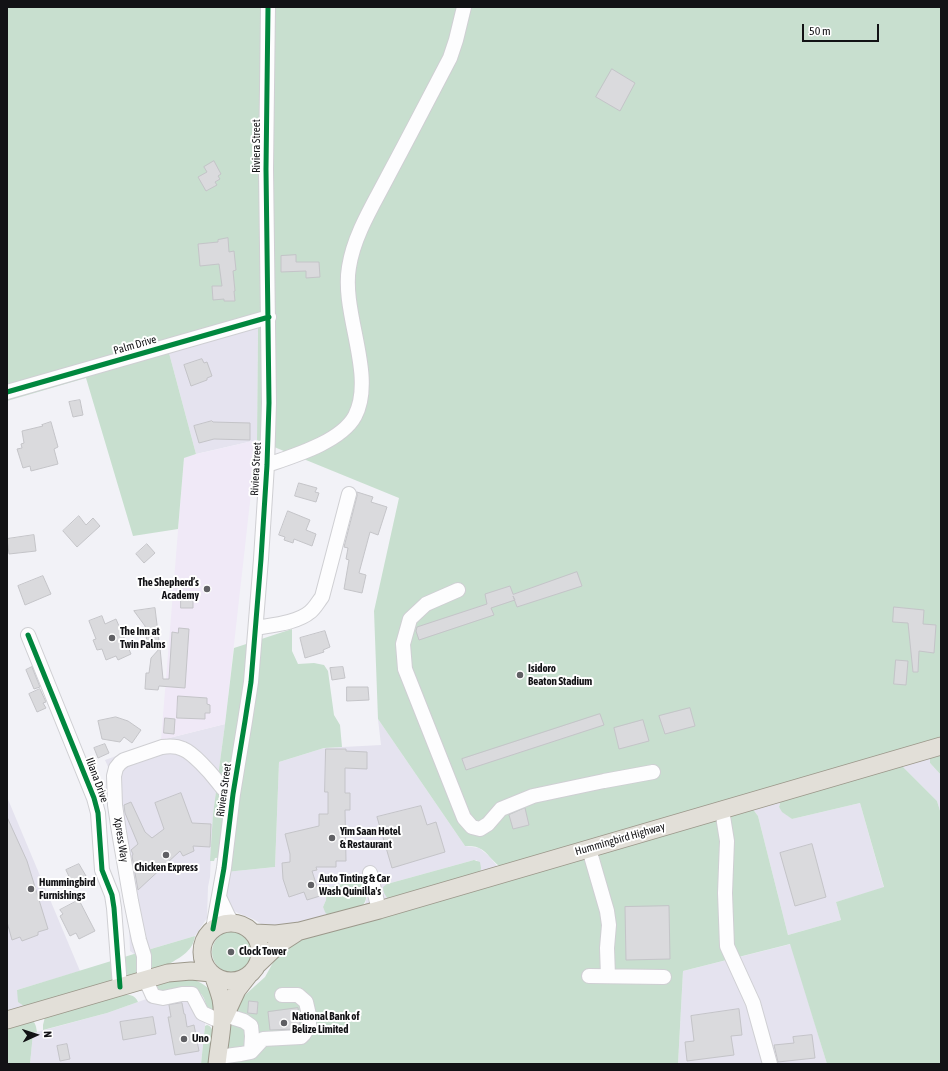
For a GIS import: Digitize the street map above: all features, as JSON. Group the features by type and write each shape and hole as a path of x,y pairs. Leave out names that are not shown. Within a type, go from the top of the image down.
{"main road":[{"name":"Hummingbird Highway","path":"254,933 282,934 300,931 379,910 941,746"},
{"path":"217,1060 223,1018 221,1000 219,990 212,974 203,960 203,942 207,935 219,925 226,923 241,924 254,933 258,940 260,956 253,970 237,990 223,1018"},
{"name":"Hummingbird Highway","path":"253,970 280,944 300,931"},
{"path":"7,1020 168,972 192,958 202,950"},
{"path":"168,972 191,971 212,974 221,980 230,982 240,980 253,970"}],"street":[{"name":"Riviera Street","path":"213,929 224,868 233,794 246,721 256,628 267,465 269,403 266,169 268,7"},
{"path":"267,465 300,454 332,438 354,418 361,397 362,384 351,317 348,269 359,233 450,58 464,7"},
{"name":"Palm Drive","path":"7,392 269,317"},
{"path":"256,628 280,624 304,616 311,612 317,605 322,597 349,494"},
{"path":"458,590 426,604 410,619 403,644 405,668 464,818 472,827 480,829 488,824 500,809 533,796 604,780 653,772"},
{"name":"Iliana Drive","path":"28,635 94,798 98,813 102,870 112,895 114,908 120,987"},
{"name":"Xpress Way","path":"144,980 144,956 131,901 118,825 114,782 116,768 124,760 162,747 168,746 182,748 189,752 198,761 226,792 233,794"},
{"path":"722,810 728,841 725,893 727,946 753,1003 770,1064"},
{"path":"589,849 607,911 609,925 608,976"},
{"path":"370,873 379,910"},
{"path":"219,897 233,923"},
{"path":"589,976 664,977"},
{"path":"144,980 153,996 162,998 182,994 192,994 202,1014 244,1021 251,1026 251,1052"},
{"path":"217,1060 251,1052 263,1039 300,1037 304,1034 309,1026 309,1015 306,1002 298,995 282,995"}],"shaded area":[{"path":"258,328 257,440 196,454 169,353"},
{"name":"The Shepherd’s Academy","path":"257,440 225,724 161,740 184,457"},
{"path":"378,719 465,846 479,848 489,856 497,866 502,868 480,874 477,860 474,860 387,884 388,899 365,905 367,896 365,878 327,888 326,900 323,907 328,916 279,928 263,925 232,910 226,899 226,872 275,867 279,762 324,748 381,745"},
{"path":"225,724 213,814 207,918 195,936 134,954 130,951 128,900 112,834 108,779 109,769 105,760 161,740"},
{"path":"930,756 930,763 941,775 941,814 937,801 901,765"},
{"path":"7,797 80,971 17,990 21,1004 25,1007 7,1012"},
{"path":"781,800 779,807 792,819 860,803 884,888 836,902 841,920 788,935 758,816 752,808"},
{"path":"791,944 827,1064 678,1064 683,971"},
{"path":"183,986 192,987 197,990 206,1000 201,1064 30,1064 33,1033 107,1013"}],"green space":[{"path":"7,7 941,7 941,739 502,868 479,848 465,846 378,719 374,611 399,498 257,440 258,328 169,353 196,454 184,458 178,529 133,536 86,378 7,401"},
{"path":"292,629 292,651 298,664 314,663 324,665 328,671 334,715 340,725 342,747 324,748 279,762 275,867 226,872 227,857 215,858 214,861 210,861 213,814 234,648"},
{"path":"941,753 941,775 930,763 930,756"},
{"path":"901,765 937,801 941,814 941,1064 827,1064 790,944 683,971 678,1064 219,1064 238,1003 265,977 275,959 286,947 298,940 752,808 758,816 788,935 841,920 836,902 884,887 860,803 792,819 782,812 779,807 781,800"},
{"path":"474,860 480,862 480,874 388,899 385,895 383,887 387,884"},
{"path":"365,878 367,896 363,905 328,916 323,907 326,900 327,888"},
{"path":"233,931 248,937 254,952 248,967 233,973 218,967 212,952 218,937"},
{"path":"195,936 189,950 169,964 25,1007 18,1002 17,990"},
{"path":"192,979 204,985 214,994 214,1012 206,1010 204,998 195,989 185,987 158,995 154,988 167,981"},
{"path":"119,995 132,996 138,1002 107,1013 43,1030 45,1017"},
{"path":"32,1021 35,1024 37,1032 33,1033 30,1064 7,1064 7,1028"},
{"path":"207,1025 214,1033 211,1064 201,1064 205,1026"}],"building":[{"path":"612,69 635,83 620,111 596,97"},
{"path":"214,161 221,174 218,176 220,179 215,182 217,185 206,191 198,177 207,172 204,167"},
{"path":"228,238 229,252 234,251 236,270 233,271 235,301 224,301 224,299 213,300 212,286 222,286 219,264 200,266 198,244 218,242 218,240"},
{"path":"296,255 296,262 319,262 320,277 306,278 306,271 281,272 281,256"},
{"path":"202,359 204,363 207,362 212,376 207,378 207,380 191,386 184,365"},
{"path":"80,400 83,415 73,417 69,402"},
{"path":"212,421 250,423 250,440 214,439 199,443 194,426"},
{"path":"51,422 58,447 54,449 58,464 31,471 30,466 23,468 17,449 22,448 21,444 24,443 22,431 43,426 42,425"},
{"path":"299,483 317,488 315,492 319,493 316,502 295,496"},
{"path":"357,492 373,497 371,502 387,507 378,535 370,532 359,573 366,575 362,593 344,589 349,560 346,559 348,548 344,547"},
{"path":"288,511 310,520 306,530 316,534 312,546 294,539 293,543 284,540 285,537 279,535"},
{"path":"79,516 86,525 93,518 100,526 77,547 63,531"},
{"path":"34,535 36,551 9,554 7,539"},
{"path":"147,544 155,553 144,563 136,554"},
{"path":"577,572 582,586 517,607 515,600 491,608 494,615 419,640 416,631 417,627 487,604 485,594 510,586 513,594"},
{"path":"43,576 51,594 25,605 18,586"},
{"path":"181,593 193,593 193,608 181,608"},
{"path":"894,607 924,610 923,624 936,625 934,653 919,651 918,672 913,672 908,623 893,622"},
{"path":"155,608 159,641 147,643 145,626 134,611"},
{"name":"The Inn at Twin Palms","path":"102,616 105,624 116,619 131,654 118,660 116,656 106,660 102,649 97,650 93,640 96,639 89,621"},
{"path":"179,628 189,629 185,688 159,686 158,690 145,689 146,673 149,673 151,658 160,648 163,679 169,679 172,632 178,633"},
{"path":"325,631 330,647 323,650 324,652 305,658 300,638"},
{"path":"896,660 908,661 906,685 894,684"},
{"path":"32,667 40,687 34,689 26,670"},
{"path":"343,667 345,678 332,680 330,668"},
{"path":"347,687 368,687 369,700 347,701"},
{"path":"40,689 46,702 43,703 46,708 37,712 29,694"},
{"path":"178,696 207,698 207,704 210,705 210,713 205,713 205,719 177,718"},
{"path":"690,708 695,726 665,734 659,716"},
{"path":"600,714 604,725 466,770 462,759"},
{"path":"116,717 128,721 141,730 132,743 124,737 120,742 102,739 98,721"},
{"path":"165,718 175,719 174,734 164,733"},
{"path":"643,720 649,741 619,749 614,728"},
{"path":"105,744 109,753 98,758 94,748"},
{"path":"326,749 346,749 346,751 367,752 367,769 345,768 345,793 350,793 350,810 345,810 346,861 336,861 336,867 316,867 317,870 312,871 320,896 307,900 304,892 289,897 283,879 282,863 290,862 290,854 285,834 319,826 319,814 328,814 328,792 325,792"},
{"path":"181,793 192,823 211,824 210,847 193,846 194,851 183,856 180,851 138,890 132,856 133,854 131,850 138,844 125,813 124,805 131,802 145,832 152,838 164,829 155,803"},
{"path":"421,806 427,825 436,822 445,852 392,868 377,817"},
{"path":"525,808 529,825 513,829 509,815"},
{"path":"7,817 27,861 48,929 38,932 38,935 22,941 20,937 12,940 7,922"},
{"path":"812,844 826,897 795,906 780,853"},
{"path":"79,864 86,876 72,883 66,870"},
{"path":"79,900 95,931 79,939 76,933 70,936 60,916 63,914 60,910"},
{"path":"669,906 670,959 626,960 625,907"},
{"path":"249,1001 258,1002 257,1014 248,1013"},
{"name":"Uno","path":"182,1003 187,1027 194,1025 199,1051 175,1055 168,1017 171,1017 169,1005"},
{"name":"National Bank of Belize Limited","path":"298,1008 300,1024 297,1029 270,1030 268,1012"},
{"path":"739,1009 742,1035 731,1036 734,1055 687,1061 685,1042 694,1041 691,1016"},
{"path":"153,1017 156,1034 123,1040 120,1022"},
{"path":"812,1035 815,1058 778,1062 774,1045 794,1043 793,1037"},
{"path":"67,1044 70,1059 60,1061 57,1046"}],"cycle path":[{"path":"213,929 224,868 233,794 251,682 267,465 269,403 266,169 268,7"},
{"path":"7,392 269,317"},
{"path":"28,635 94,798 98,813 102,870 112,895 114,908 120,987"}],"place":[{"name":"The Shepherd’s Academy","path":"207,589"},
{"name":"The Inn at Twin Palms","path":"112,638"},
{"name":"Isidoro Beaton Stadium","path":"520,675"},
{"name":"Yim Saan Hotel & Restaurant","path":"332,838"},
{"name":"Chicken Express","path":"166,855"},
{"name":"Auto Tinting & Car Wash Quinilla's","path":"311,885"},
{"name":"Hummingbird Furnishings","path":"31,889"},
{"name":"Clock Tower","path":"231,952"},
{"name":"National Bank of Belize Limited","path":"284,1023"},
{"name":"Uno","path":"184,1039"}]}
